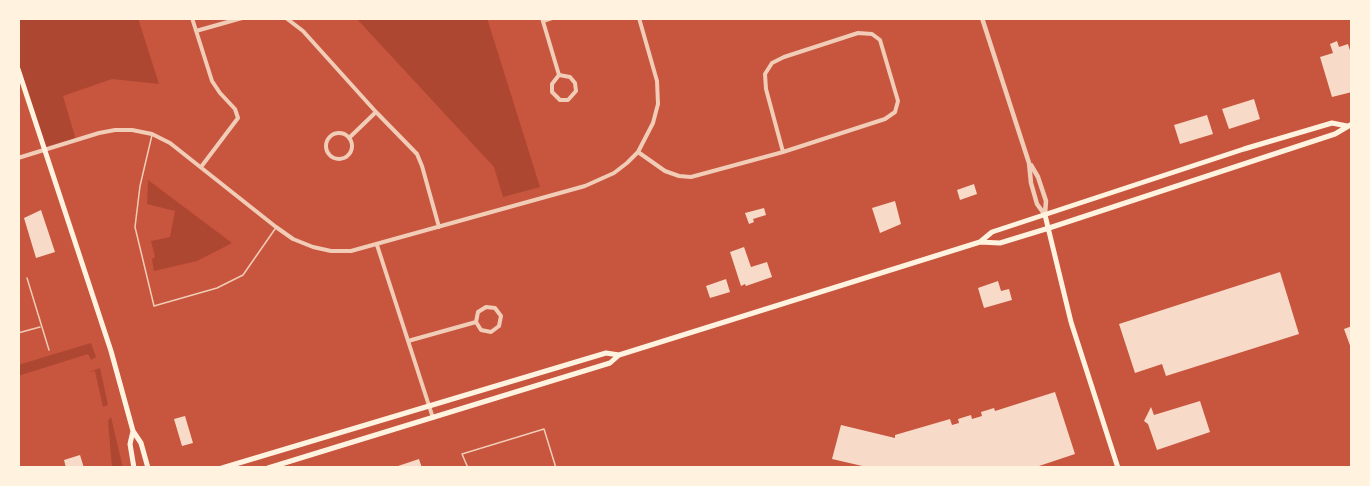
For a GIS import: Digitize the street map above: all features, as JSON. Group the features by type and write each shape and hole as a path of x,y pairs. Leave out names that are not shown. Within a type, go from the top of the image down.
{"main road":[{"path":"18,69 111,351 133,432 141,443 148,468"},
{"path":"980,242 992,232 1264,143 1332,123 1349,125"},
{"path":"268,468 610,363 619,355 980,242 1000,243 1049,228 1335,134 1349,125"},
{"path":"1045,215 1071,322 1118,468"},
{"path":"222,468 606,353 619,355"},
{"path":"133,432 130,444 134,468"}],"street":[{"path":"192,18 212,81 235,109 238,118 201,166"},
{"path":"196,31 242,18"},
{"path":"286,18 303,31 417,154 439,227"},
{"path":"552,18 542,20 559,75"},
{"path":"18,158 114,130 132,130 152,134 170,142 293,239 331,251 351,251 585,186 614,173 638,152 653,123 658,104 657,81 639,18"},
{"path":"982,18 1029,163 1031,183 1037,204 1045,215"},
{"path":"638,152 665,171 691,177 783,152 885,119 895,112 898,100 880,40 872,34 858,33 772,63 765,74 766,89 783,152"},
{"path":"559,75 570,77 575,83 576,91 568,100 560,100 552,92 552,84 559,75"},
{"path":"349,138 376,112"},
{"path":"342,134 349,138 352,146 346,157 334,159 328,154 327,141 333,135 342,134"},
{"path":"1029,163 1038,177 1046,201 1045,215"},
{"path":"377,245 433,418"},
{"path":"486,307 495,308 501,316 499,326 491,332 481,330 476,322 478,312 486,307"},
{"path":"408,341 476,322"}],"lane":[{"path":"152,134 140,186 135,227 154,306 217,288 243,275 276,227"},
{"path":"27,278 49,350"},
{"path":"18,333 42,326"},
{"path":"468,468 462,454 544,429 556,468"}],"shaded area":[{"path":"18,18 138,18 159,84 112,79 63,96 76,140 45,150 18,68"},
{"path":"356,18 487,18 540,187 503,197 494,167"},
{"path":"148,180 232,243 197,261 154,271 152,259 155,257 151,241 170,237 175,211 147,204"},
{"path":"91,343 96,357 91,360 88,354 18,376 18,365"},
{"path":"100,368 108,405 103,407 95,371 89,372"},
{"path":"111,417 123,468 112,468 108,421"}],"building":[{"path":"1337,41 1339,47 1348,44 1352,57 1352,92 1332,97 1320,57 1333,53 1330,44"},
{"path":"1254,99 1260,119 1229,129 1222,109"},
{"path":"1207,115 1213,134 1180,144 1174,125"},
{"path":"974,184 977,194 960,200 957,190"},
{"path":"895,201 901,224 880,233 872,208"},
{"path":"764,208 766,215 753,219 754,222 749,224 745,213"},
{"path":"41,210 55,252 36,258 24,218"},
{"path":"744,247 751,267 767,262 772,277 741,286 730,252"},
{"path":"1280,272 1299,334 1166,376 1162,364 1135,373 1119,324"},
{"path":"726,279 730,292 710,298 706,286"},
{"path":"998,281 1001,291 1009,289 1012,300 984,308 978,288"},
{"path":"1352,326 1352,351 1344,329"},
{"path":"1055,392 1075,454 1033,468 871,468 832,459 841,425 895,438 895,435 950,419 952,425 959,423 958,419 971,415 972,419 982,416 981,412 994,408 995,411"},
{"path":"1200,401 1210,432 1157,450 1148,424 1144,421 1151,407 1154,415"},
{"path":"185,416 193,443 182,446 174,419"},
{"path":"80,455 84,468 66,468 64,460"},
{"path":"419,459 422,468 392,468"}]}
